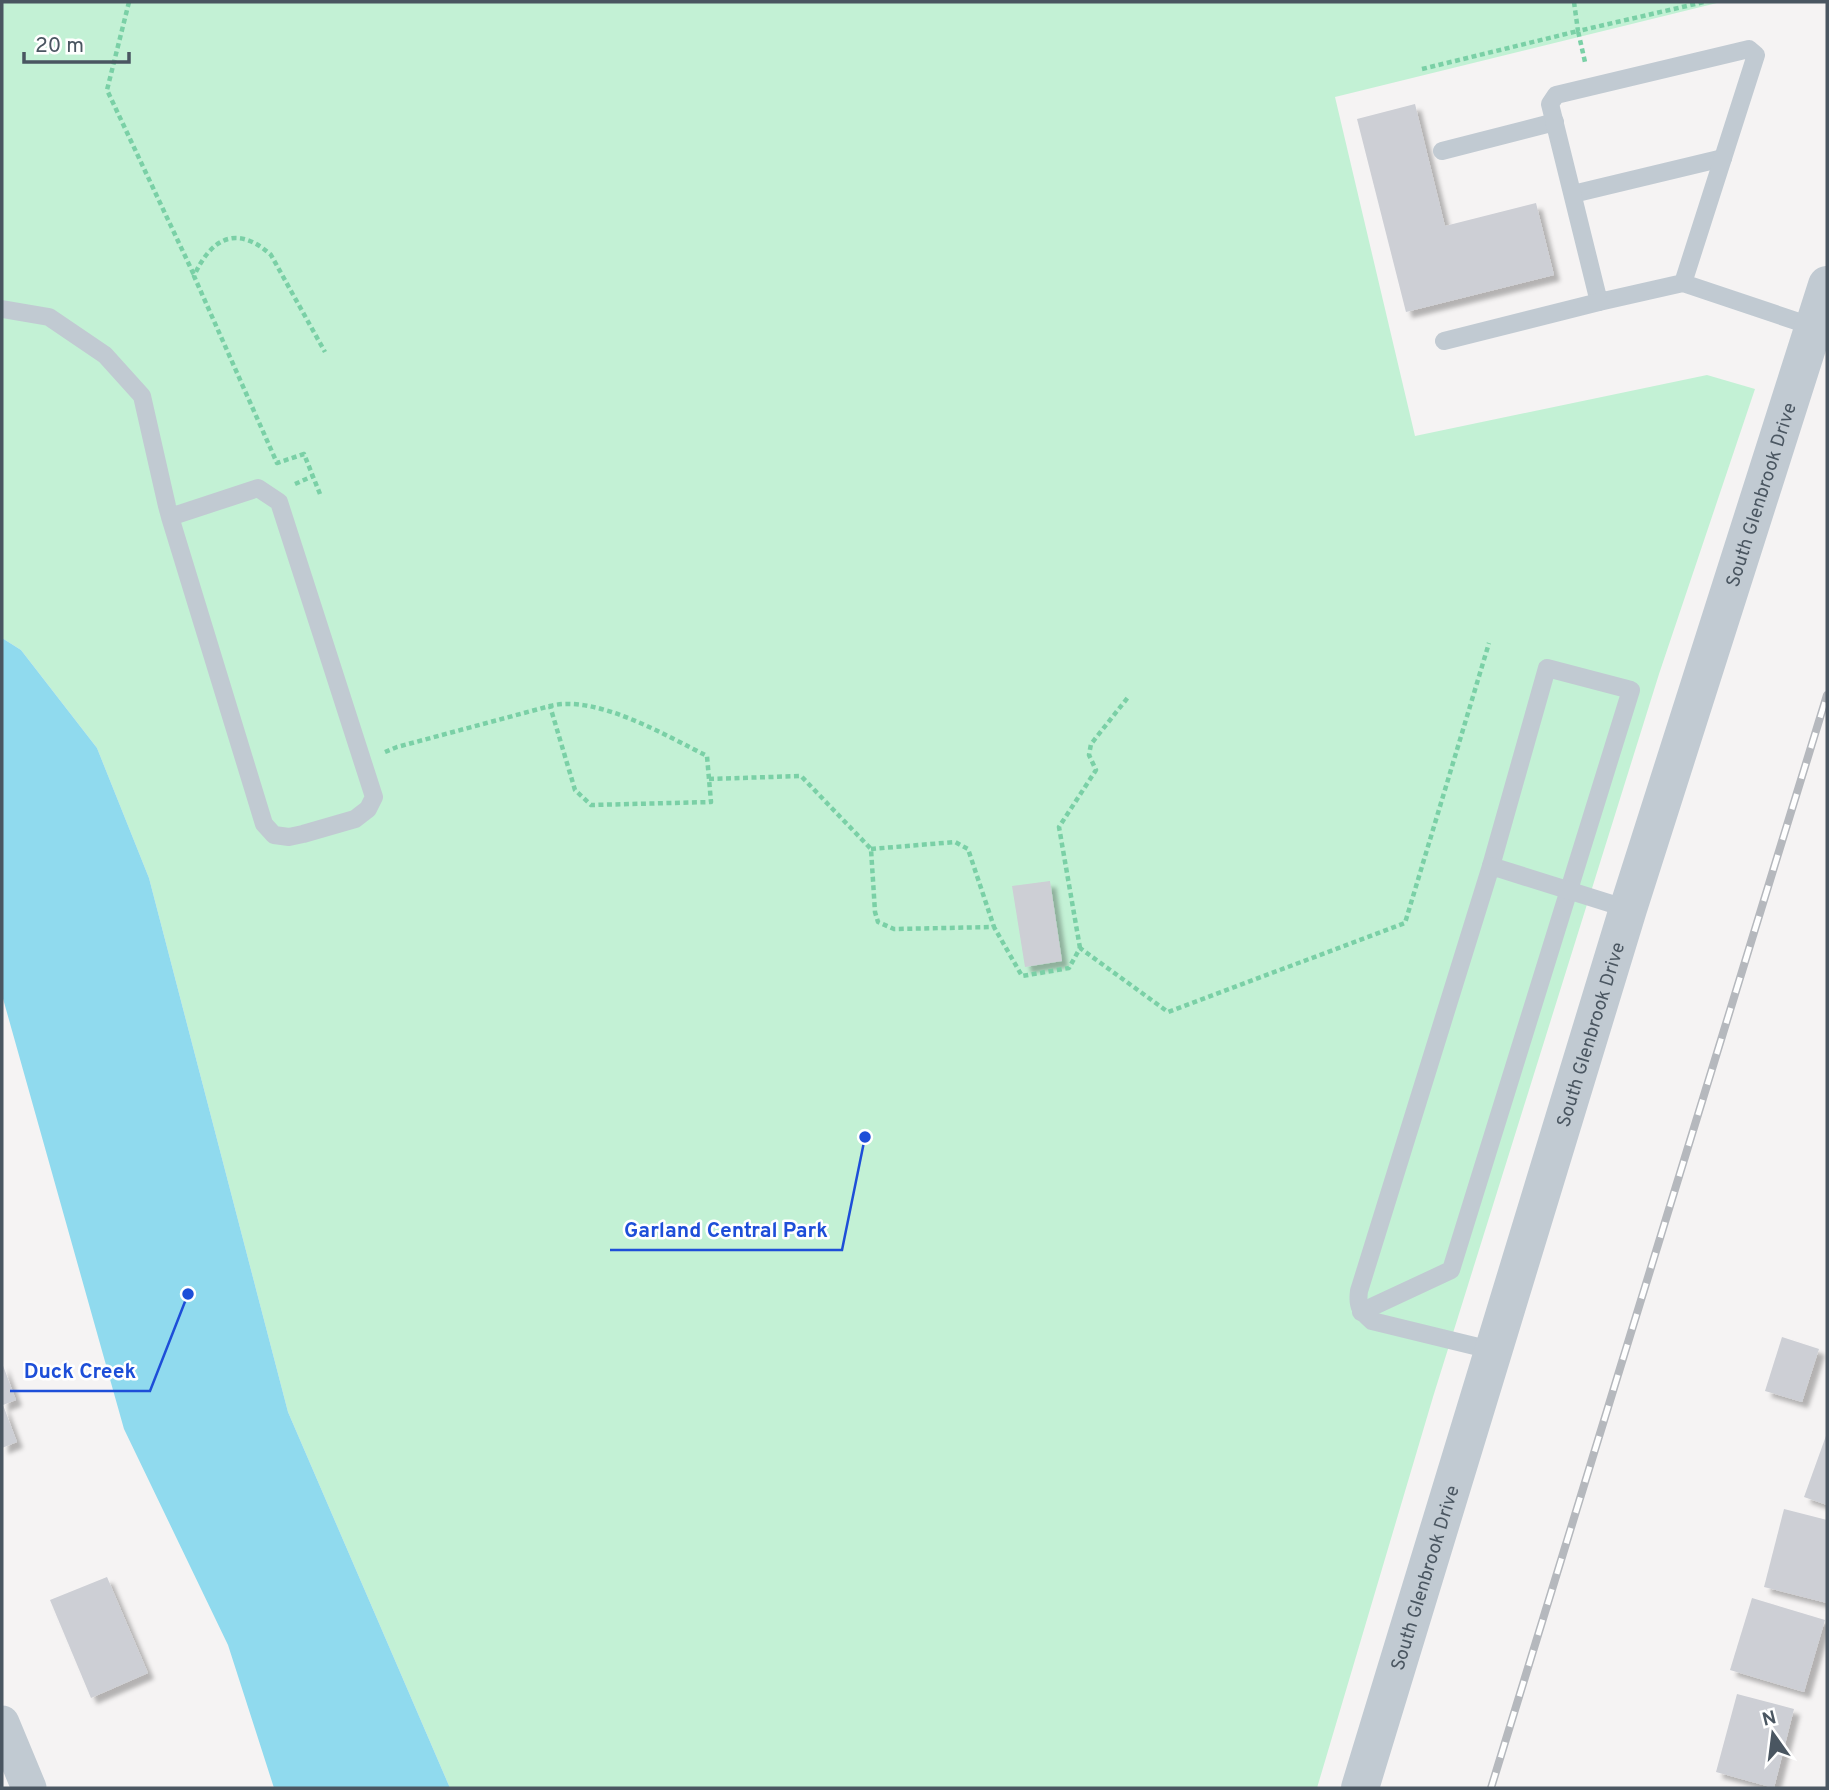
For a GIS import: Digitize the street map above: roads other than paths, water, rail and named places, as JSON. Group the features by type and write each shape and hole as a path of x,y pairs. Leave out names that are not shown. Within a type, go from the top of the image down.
{"street":[{"name":"South Glenbrook Drive","path":"1360,1788 1628,909 1827,285"},
{"path":"2,1723 29,1788"}],"lane":[{"path":"1599,302 1550,104 1556,95 1749,49 1756,55 1683,283"},
{"path":"1442,151 1555,122"},
{"path":"1573,194 1723,158"},
{"path":"1444,341 1683,283 1814,327"},
{"path":"2,309 49,317 105,355 142,396 170,517 264,824 274,835 289,837 355,819 368,809 374,797 279,502 258,488 170,517"},
{"path":"1361,1312 1451,1270 1631,690 1547,668 1491,866 1359,1291 1357,1302 1361,1312 1372,1321 1495,1351"},
{"path":"1491,866 1628,909"}],"water":[{"path":"2,638 21,650 97,748 149,878 288,1412 450,1788 274,1788 228,1645 124,1429 2,995"}],"railway":[{"path":"1491,1788 1827,695"}],"place":[{"name":"Garland Central Park","path":"865,1137"},
{"name":"Duck Creek","path":"188,1294"}]}
